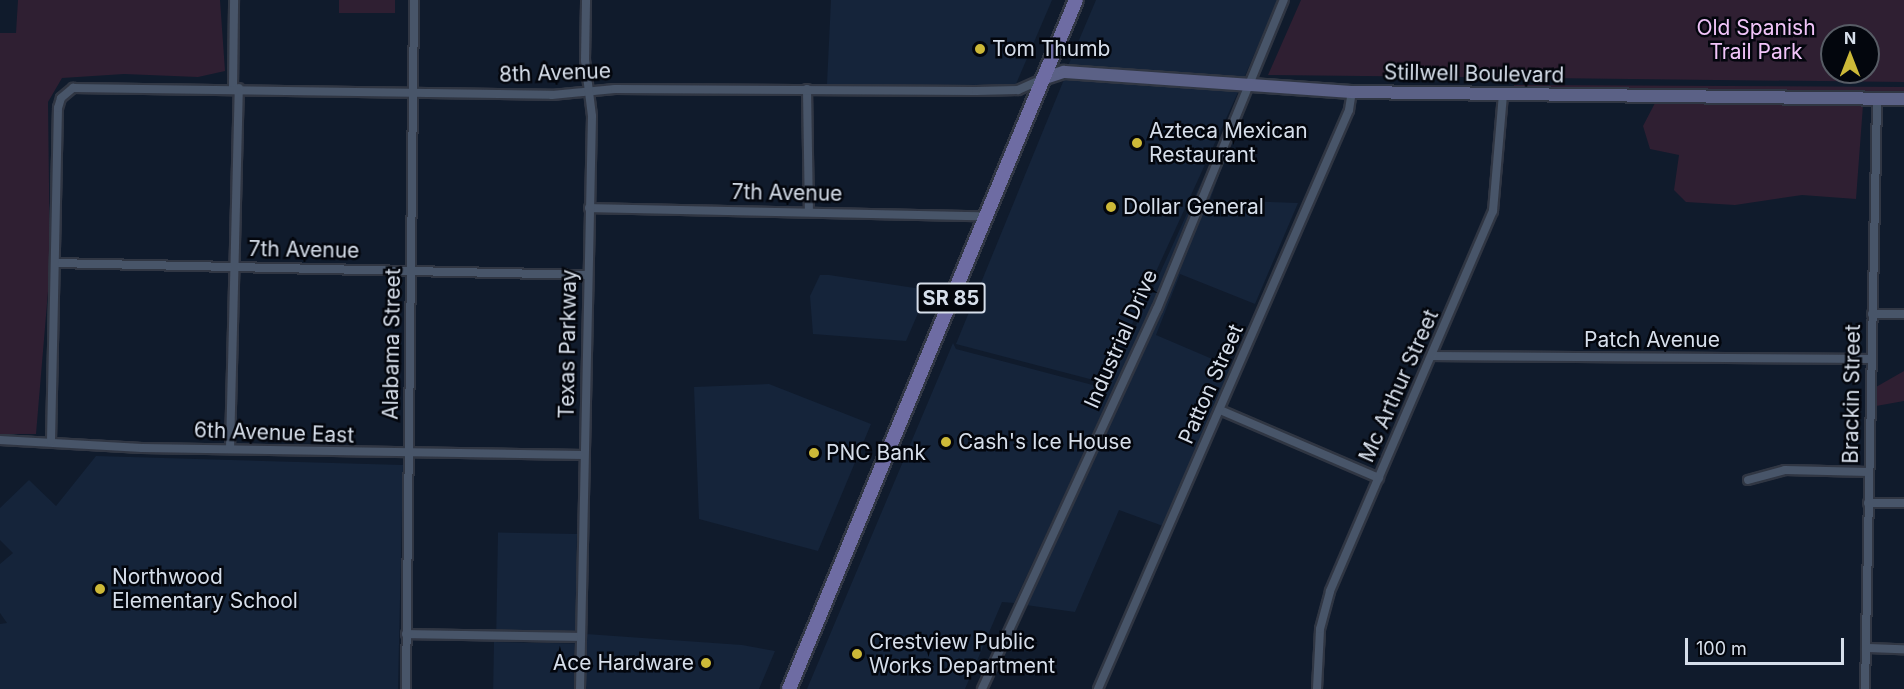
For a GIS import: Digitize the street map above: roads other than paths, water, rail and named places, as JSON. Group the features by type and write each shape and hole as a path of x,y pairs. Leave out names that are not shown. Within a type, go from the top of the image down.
{"main road":[{"name":"SR 85","path":"789,689 1076,0"}],"street":[{"path":"230,449 235,266 234,0"},
{"name":"Alabama Street","path":"406,689 414,0"},
{"name":"Texas Parkway","path":"580,689 589,208 590,91 585,60 586,0"},
{"name":"Industrial Drive","path":"982,689 1157,309 1247,85 1284,0"},
{"name":"Stillwell Boulevard","path":"1045,78 1064,72 1352,92 1904,99"},
{"name":"8th Avenue","path":"55,263 58,108 65,94 73,88 236,88 552,95 590,91 1018,90 1045,78"},
{"path":"807,90 809,211"},
{"name":"Patton Street","path":"1098,689 1349,110 1352,92"},
{"name":"Mc Arthur Street","path":"1317,689 1324,611 1493,211 1503,94"},
{"name":"Brackin Street","path":"1865,689 1877,99"},
{"name":"7th Avenue","path":"589,208 986,216"},
{"path":"51,441 55,263"},
{"name":"7th Avenue","path":"55,263 588,275"},
{"path":"1872,314 1904,314"},
{"name":"Patch Avenue","path":"1432,356 1871,360"},
{"path":"1220,410 1379,478"},
{"name":"6th Avenue East","path":"0,440 51,441 124,447 584,455"},
{"path":"1748,480 1785,470 1869,472"},
{"path":"1868,503 1904,503"},
{"path":"406,634 580,637"},
{"path":"1866,648 1904,649"}],"place":[{"name":"Tom Thumb","path":"980,49"},
{"name":"Azteca Mexican Restaurant","path":"1137,143"},
{"name":"Dollar General","path":"1111,207"},
{"name":"Cash's Ice House","path":"946,442"},
{"name":"PNC Bank","path":"814,453"},
{"name":"Northwood Elementary School","path":"100,589"},
{"name":"Crestview Public Works Department","path":"857,654"},
{"name":"Ace Hardware","path":"706,663"}],"park label":[{"name":"Old Spanish Trail Park","path":"1756,40"}]}
